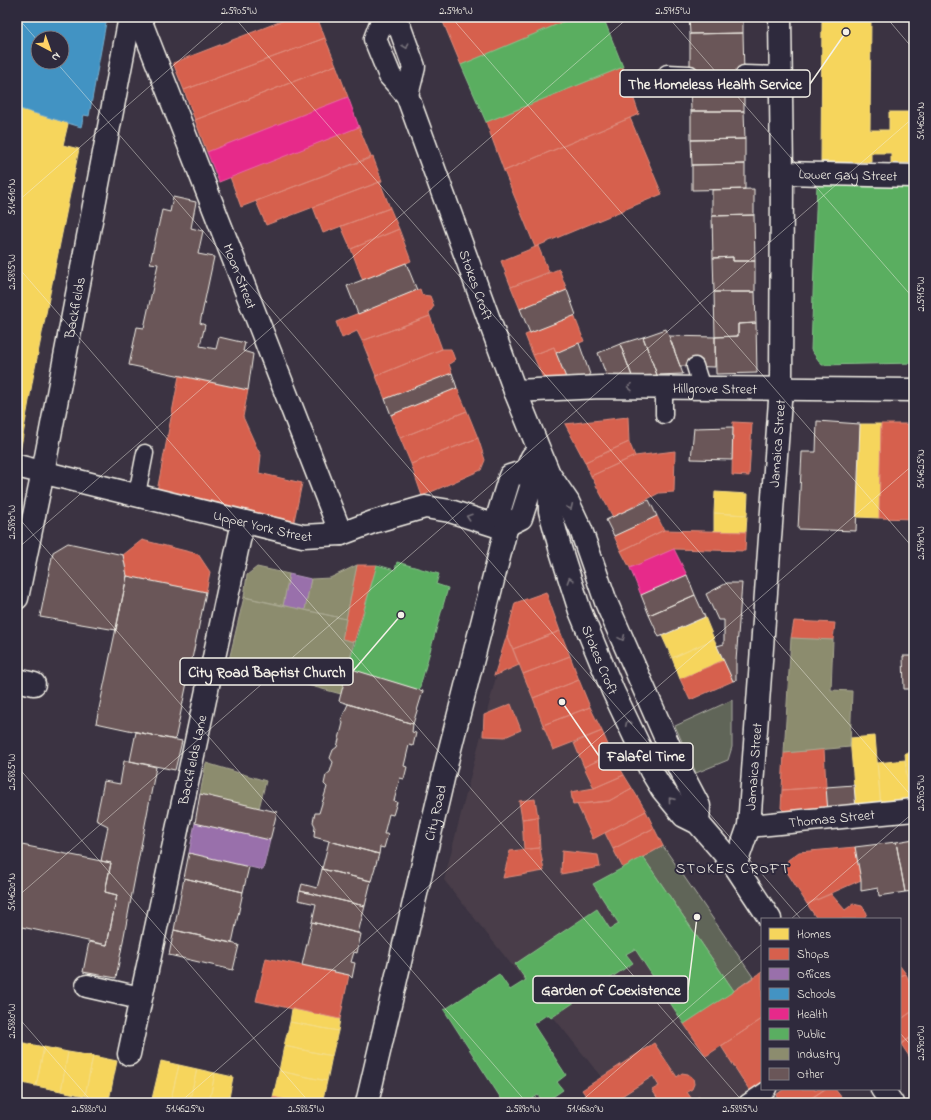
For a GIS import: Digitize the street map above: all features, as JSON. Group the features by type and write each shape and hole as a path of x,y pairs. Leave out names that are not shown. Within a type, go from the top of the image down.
{"street":[{"name":"Backfields","path":"17,598 44,472 130,17"},
{"name":"Moon Street","path":"139,17 341,534"},
{"name":"Jamaica Street","path":"736,866 749,826 780,387 782,173 780,17"},
{"name":"Stokes Croft","path":"383,18 376,39 390,76 407,95 515,391 549,474 568,502 581,530 606,602 677,764 699,806 698,823"},
{"name":"Lower Gay Street","path":"782,173 914,176"},
{"name":"Hillgrove Street","path":"515,391 601,387 780,387 914,390"},
{"path":"508,527 521,518 532,484 526,471 538,447"},
{"name":"Upper York Street","path":"17,466 137,494 303,536 341,534 373,522 425,507 450,511 508,527"},
{"name":"Stokes Croft","path":"549,474 550,511 580,611 613,691 650,770 662,789 684,816 698,823 736,866 769,918"},
{"name":"Backfields Lane","path":"129,1054 243,522"},
{"name":"City Road","path":"367,1103 449,753 508,527"},
{"name":"Thomas Street","path":"749,826 914,810"},
{"path":"86,986 140,998"},
{"path":"883,1090 892,1103"}],"lane":[{"path":"667,74 690,74"},
{"path":"744,74 781,75"},
{"path":"695,366 702,388"},
{"path":"664,388 664,415"},
{"path":"137,494 145,453"},
{"path":"747,1103 766,1090"}],"shaded area":[{"path":"546,592 579,680 612,754 646,811 663,846 761,989 761,1090 832,1090 841,1103 622,1103 444,880 515,603"}],"green space":[{"path":"732,700 732,747 728,760 696,773 675,726"},
{"path":"663,846 753,977 734,991 643,857"}],"building: Homes":[{"path":"822,17 871,17 870,130 889,130 889,112 911,112 911,147 914,147 914,163 891,163 891,153 871,153 871,162 821,162"},
{"path":"17,108 68,124 63,145 79,149 33,378 19,458 17,457"},
{"path":"860,424 881,424 879,518 857,517"},
{"path":"715,492 748,494 747,515 714,513"},
{"path":"714,513 747,515 746,532 714,531"},
{"path":"705,617 714,639 672,658 662,636"},
{"path":"714,639 724,660 680,679 672,658"},
{"path":"875,736 881,807 856,810 850,738"},
{"path":"914,752 914,803 909,803 905,753"},
{"path":"905,760 909,803 881,807 877,763"},
{"path":"292,1009 340,1019 338,1031 290,1022"},
{"path":"290,1022 338,1031 332,1056 284,1046"},
{"path":"19,1042 44,1047 36,1086 17,1082 17,1054"},
{"path":"284,1046 332,1056 327,1081 279,1071"},
{"path":"44,1047 68,1052 61,1091 36,1086"},
{"path":"68,1052 93,1056 85,1096 61,1091"},
{"path":"93,1056 117,1061 109,1100 85,1096"},
{"path":"161,1061 179,1065 170,1103 151,1103"},
{"path":"179,1065 197,1069 189,1103 170,1103"},
{"path":"197,1069 215,1073 209,1103 189,1103"},
{"path":"279,1071 327,1081 322,1103 300,1103 273,1097"},
{"path":"215,1073 233,1077 228,1103 209,1103"}],"building: Shops":[{"path":"292,17 317,17 325,38 184,90 173,63"},
{"path":"441,17 575,17 461,65"},
{"path":"325,38 336,65 195,120 184,90"},
{"path":"336,65 348,97 207,152 195,120"},
{"path":"623,67 639,114 504,171 486,122"},
{"path":"630,118 662,194 535,247 504,171"},
{"path":"359,127 371,157 241,207 230,177"},
{"path":"373,157 382,181 266,225 256,201"},
{"path":"380,182 390,208 323,233 313,207"},
{"path":"390,208 399,229 351,249 341,226"},
{"path":"399,229 411,261 363,281 351,249"},
{"path":"538,246 549,272 511,287 501,261"},
{"path":"559,269 567,290 520,309 511,287"},
{"path":"420,289 422,295 430,296 434,306 429,313 430,316 362,341 357,331 342,338 336,322"},
{"path":"574,315 584,341 556,353 554,347 533,355 525,335"},
{"path":"430,316 442,349 376,376 362,341"},
{"path":"554,347 567,380 544,380 533,355"},
{"path":"442,349 451,349 455,360 449,364 452,373 385,399 376,376"},
{"path":"179,376 248,390 243,417 261,455 259,473 302,483 294,521 157,491"},
{"path":"457,388 467,411 400,438 391,415"},
{"path":"467,411 478,438 411,464 400,438"},
{"path":"628,417 629,442 585,462 565,424"},
{"path":"733,422 752,423 749,476 732,475"},
{"path":"881,424 914,424 914,519 879,518"},
{"path":"478,438 485,460 481,470 422,496 411,464"},
{"path":"629,442 635,456 591,476 585,462"},
{"path":"675,451 674,492 659,493 613,517 591,476 635,456"},
{"path":"657,516 664,530 621,551 614,536"},
{"path":"664,530 746,532 745,551 674,549 630,568 621,551"},
{"path":"142,540 198,554 210,572 206,592 127,576 123,555"},
{"path":"357,565 377,565 354,642 342,639"},
{"path":"546,592 560,631 513,649 507,635 515,603"},
{"path":"794,621 835,623 833,640 791,638"},
{"path":"560,631 570,656 523,674 513,649"},
{"path":"507,635 519,665 494,676"},
{"path":"570,656 579,680 533,698 523,674"},
{"path":"724,660 733,681 690,700 680,679"},
{"path":"579,680 590,707 543,725 533,698"},
{"path":"511,704 521,730 505,737 483,736 484,715"},
{"path":"590,707 602,731 553,750 543,725"},
{"path":"602,731 612,754 584,767 574,743"},
{"path":"824,749 826,787 782,790 784,753"},
{"path":"612,754 624,775 594,788 584,767"},
{"path":"624,775 632,788 609,801 573,805 571,792 594,788"},
{"path":"826,787 828,812 788,815 781,808 782,790"},
{"path":"632,788 646,811 593,839 577,804 609,801"},
{"path":"535,799 538,817 522,819 519,801"},
{"path":"646,811 654,828 613,849 605,833"},
{"path":"538,817 540,848 524,849 522,819"},
{"path":"654,828 663,846 623,868 613,849"},
{"path":"855,847 861,880 807,904 785,869 788,860 799,852"},
{"path":"540,848 544,871 503,878 510,851"},
{"path":"562,851 598,855 600,867 561,874"},
{"path":"831,894 845,910 853,904 862,906 867,913 864,918 816,918 807,904"},
{"path":"266,958 349,975 340,1019 256,1001"},
{"path":"901,967 906,974 901,976"},
{"path":"761,973 761,1020 706,1056 684,1024"},
{"path":"906,974 914,991 914,1010 901,1019 901,976"},
{"path":"914,1010 914,1035 901,1044 901,1019"},
{"path":"761,1020 761,1084 750,1091 721,1046"},
{"path":"914,1035 914,1061 913,1062 901,1044"},
{"path":"654,1043 677,1077 682,1073 688,1074 693,1078 694,1084 692,1089 687,1092 693,1101 698,1097 704,1098 709,1103 661,1103 652,1090 659,1086 653,1076 611,1103 591,1103 582,1090"},
{"path":"783,1090 824,1090 804,1103 781,1103 776,1095"},
{"path":"824,1090 836,1090 845,1102 804,1103"},
{"path":"273,1097 300,1103 272,1103"}],"building: Offices":[{"path":"289,574 311,579 305,610 283,606"},
{"path":"195,823 270,840 263,870 189,853"}],"building: Schools":[{"path":"17,17 107,17 89,116 84,115 81,127 17,108"}],"building: Health":[{"path":"348,97 359,127 219,182 207,152"},
{"path":"674,549 687,575 641,595 630,568"}],"building: Public":[{"path":"575,17 603,17 623,67 486,122 461,65"},
{"path":"817,183 914,187 914,363 822,365 811,350"},
{"path":"397,562 439,574 436,584 448,588 419,690 348,668 377,565 395,570"},
{"path":"643,857 734,991 684,1024 635,949 626,954 633,963 551,1018 548,1014 533,1024 566,1075 557,1082 563,1090 544,1103 538,1095 525,1103 504,1103 444,1010 499,974 510,990 526,980 515,964 597,909 610,929 619,924 593,884"}],"building: Industry":[{"path":"357,565 346,619 305,610 311,579 330,578"},
{"path":"257,567 289,574 283,606 244,597 247,575"},
{"path":"244,597 346,619 342,639 354,642 341,694 228,664"},
{"path":"791,638 833,640 831,690 852,691 850,747 784,753"},
{"path":"206,763 266,781 259,808 200,794"}],"building: Other":[{"path":"689,17 743,17 743,33 690,34"},
{"path":"743,33 744,74 690,74 690,34"},
{"path":"690,74 744,74 744,111 691,111"},
{"path":"691,111 744,111 745,139 691,140"},
{"path":"745,139 745,164 692,165 691,140"},
{"path":"745,164 745,189 692,190 692,165"},
{"path":"754,189 754,215 712,216 712,190"},
{"path":"173,197 196,202 191,228 203,231 198,254 214,257 200,323 205,325 200,346 216,349 219,337 245,343 243,351 253,354 248,390 129,365 137,327 144,328 158,264 150,263 162,210 170,212"},
{"path":"754,215 755,261 733,261 733,257 713,258 712,216"},
{"path":"733,257 733,261 755,261 755,292 714,292 713,258"},
{"path":"406,263 417,290 358,314 347,286"},
{"path":"567,290 576,315 530,333 520,309"},
{"path":"714,292 755,292 756,323 738,324 738,336 715,337"},
{"path":"756,323 757,373 716,374 715,337 738,336 738,324"},
{"path":"666,329 683,374 657,375 643,337"},
{"path":"669,336 715,337 715,367 680,366"},
{"path":"643,337 657,375 632,376 620,344"},
{"path":"579,343 592,380 567,380 556,353"},
{"path":"620,344 632,376 607,377 598,353"},
{"path":"452,373 457,388 391,415 385,399"},
{"path":"817,421 860,424 856,531 798,529 802,452 816,452"},
{"path":"733,427 732,460 691,459 694,428"},
{"path":"649,500 657,516 614,536 606,520"},
{"path":"68,543 123,555 127,576 116,630 40,617 53,552"},
{"path":"687,575 695,595 649,615 641,595"},
{"path":"127,576 206,592 175,740 96,723"},
{"path":"727,583 742,583 736,680 733,681 717,646 724,644 724,620 718,620 706,594"},
{"path":"695,595 705,617 659,637 649,615"},
{"path":"903,656 914,656 914,689 904,689"},
{"path":"348,668 423,691 413,724 339,701"},
{"path":"348,704 413,724 412,732 416,733 413,746 409,745 404,766 407,767 404,779 400,778 394,801 397,802 393,815 389,814 384,834 388,834 384,848 380,847 379,854 314,837 315,826 313,822 315,813 319,813 327,787 324,784 326,775 330,772 333,762 330,758 333,750 337,747 343,723 341,720"},
{"path":"136,732 182,741 175,770 130,761"},
{"path":"124,761 156,767 116,978 83,972 89,942 107,945 117,895 105,892 111,863 101,861 108,826 96,820 104,781 120,784"},
{"path":"854,785 856,810 828,812 826,787"},
{"path":"200,794 277,812 270,840 195,823"},
{"path":"914,839 914,891 905,892 896,842"},
{"path":"329,841 379,854 371,881 322,869"},
{"path":"896,842 905,892 879,896 878,888 861,891 861,880 855,847"},
{"path":"17,844 111,863 105,892 117,895 107,945 17,926"},
{"path":"189,853 249,867 243,892 184,878"},
{"path":"322,869 371,881 365,906 300,891 302,884 317,888"},
{"path":"184,878 243,892 232,943 174,930"},
{"path":"300,891 365,906 358,933 312,922 316,904 298,900"},
{"path":"312,922 361,934 357,953 354,952 351,962 355,963 352,978 349,975 302,965"},
{"path":"174,930 239,945 233,970 169,955"}],"place":[{"name":"The Homeless Health Service","path":"846,32"},
{"name":"City Road Baptist Church","path":"401,615"},
{"name":"Falafel Time","path":"562,702"},
{"name":"Garden of Coexistence","path":"697,917"}],"district":[{"name":"STOKES CROFT","path":"733,868"}]}
